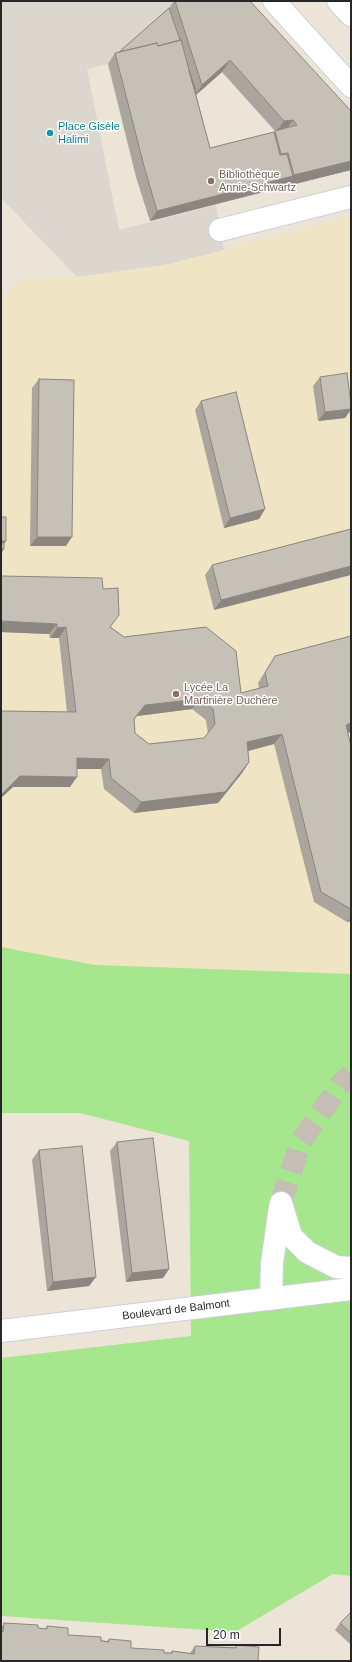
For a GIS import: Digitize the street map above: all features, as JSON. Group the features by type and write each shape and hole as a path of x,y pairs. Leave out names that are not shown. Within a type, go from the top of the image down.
{"street":[{"path":"274,1 351,86"},
{"path":"338,1 351,15"},
{"path":"220,230 351,197"},
{"path":"271,1300 272,1263 281,1203 291,1236 307,1252 336,1266 351,1268"},
{"name":"Boulevard de Balmont","path":"1,1331 271,1300 351,1289"}],"shaded area":[{"name":"Place Gisèle Halimi","path":"1,1 178,1 108,64 87,69 119,230 216,205 224,250 164,265 77,277 1,198"},
{"name":"Lycée La Martinière Duchère","path":"351,216 351,1089 1,1112 1,300 24,279 71,277 164,265"}],"green space":[{"path":"1,947 95,965 351,974 351,1576 333,1574 235,1632 1,1616 1,1358 191,1336 189,1141 80,1113 1,1113"}],"building":[{"path":"175,1 250,1 351,111 351,161 294,175 288,153 281,154 275,131 297,125 293,120 284,121 230,60 202,85"},
{"path":"169,8 180,40 158,46 157,43 119,52"},
{"path":"181,40 210,148 274,132 280,155 287,154 293,176 157,211 115,53 157,43 158,46"},
{"path":"189,71 197,93 196,94"},
{"path":"347,373 351,409 325,412 320,377"},
{"path":"39,379 74,380 72,537 37,537"},
{"path":"236,392 265,509 230,518 201,401"},
{"path":"1,517 6,517 6,541 1,541"},
{"path":"351,529 351,566 221,600 212,565"},
{"path":"1,543 4,543 4,549 1,549"},
{"path":"1,576 102,578 103,589 118,588 119,615 110,627 124,637 206,627 236,651 241,693 268,686 265,673 275,656 351,636 351,723 346,725 351,746 351,909 321,892 282,734 247,742 249,762 225,792 141,802 111,778 109,759 77,758 77,777 20,776 1,795 1,711 76,712 66,627 57,628 57,624 1,621","holes":["200,699 213,709 215,724 204,738 149,744 135,733 134,719 145,705"]},
{"path":"153,1138 169,1269 132,1273 117,1142"},
{"path":"82,1146 96,1277 53,1282 39,1150"},
{"path":"351,1612 351,1633 340,1623"},
{"path":"4,1623 38,1625 38,1628 47,1629 47,1626 68,1628 68,1635 101,1637 101,1641 109,1642 109,1639 131,1641 131,1648 164,1650 164,1653 172,1653 172,1651 194,1654 195,1646 236,1648 236,1645 259,1647 258,1661 1,1661 1,1631 3,1632"}],"tunnel":[{"path":"281,1203 301,1141 340,1085 351,1075"}],"place":[{"name":"Place Gisèle Halimi","path":"50,133"},
{"name":"Bibliothèque Annie-Schwartz","path":"211,181"},
{"name":"Lycée La Martinière Duchère","path":"176,694"}]}
